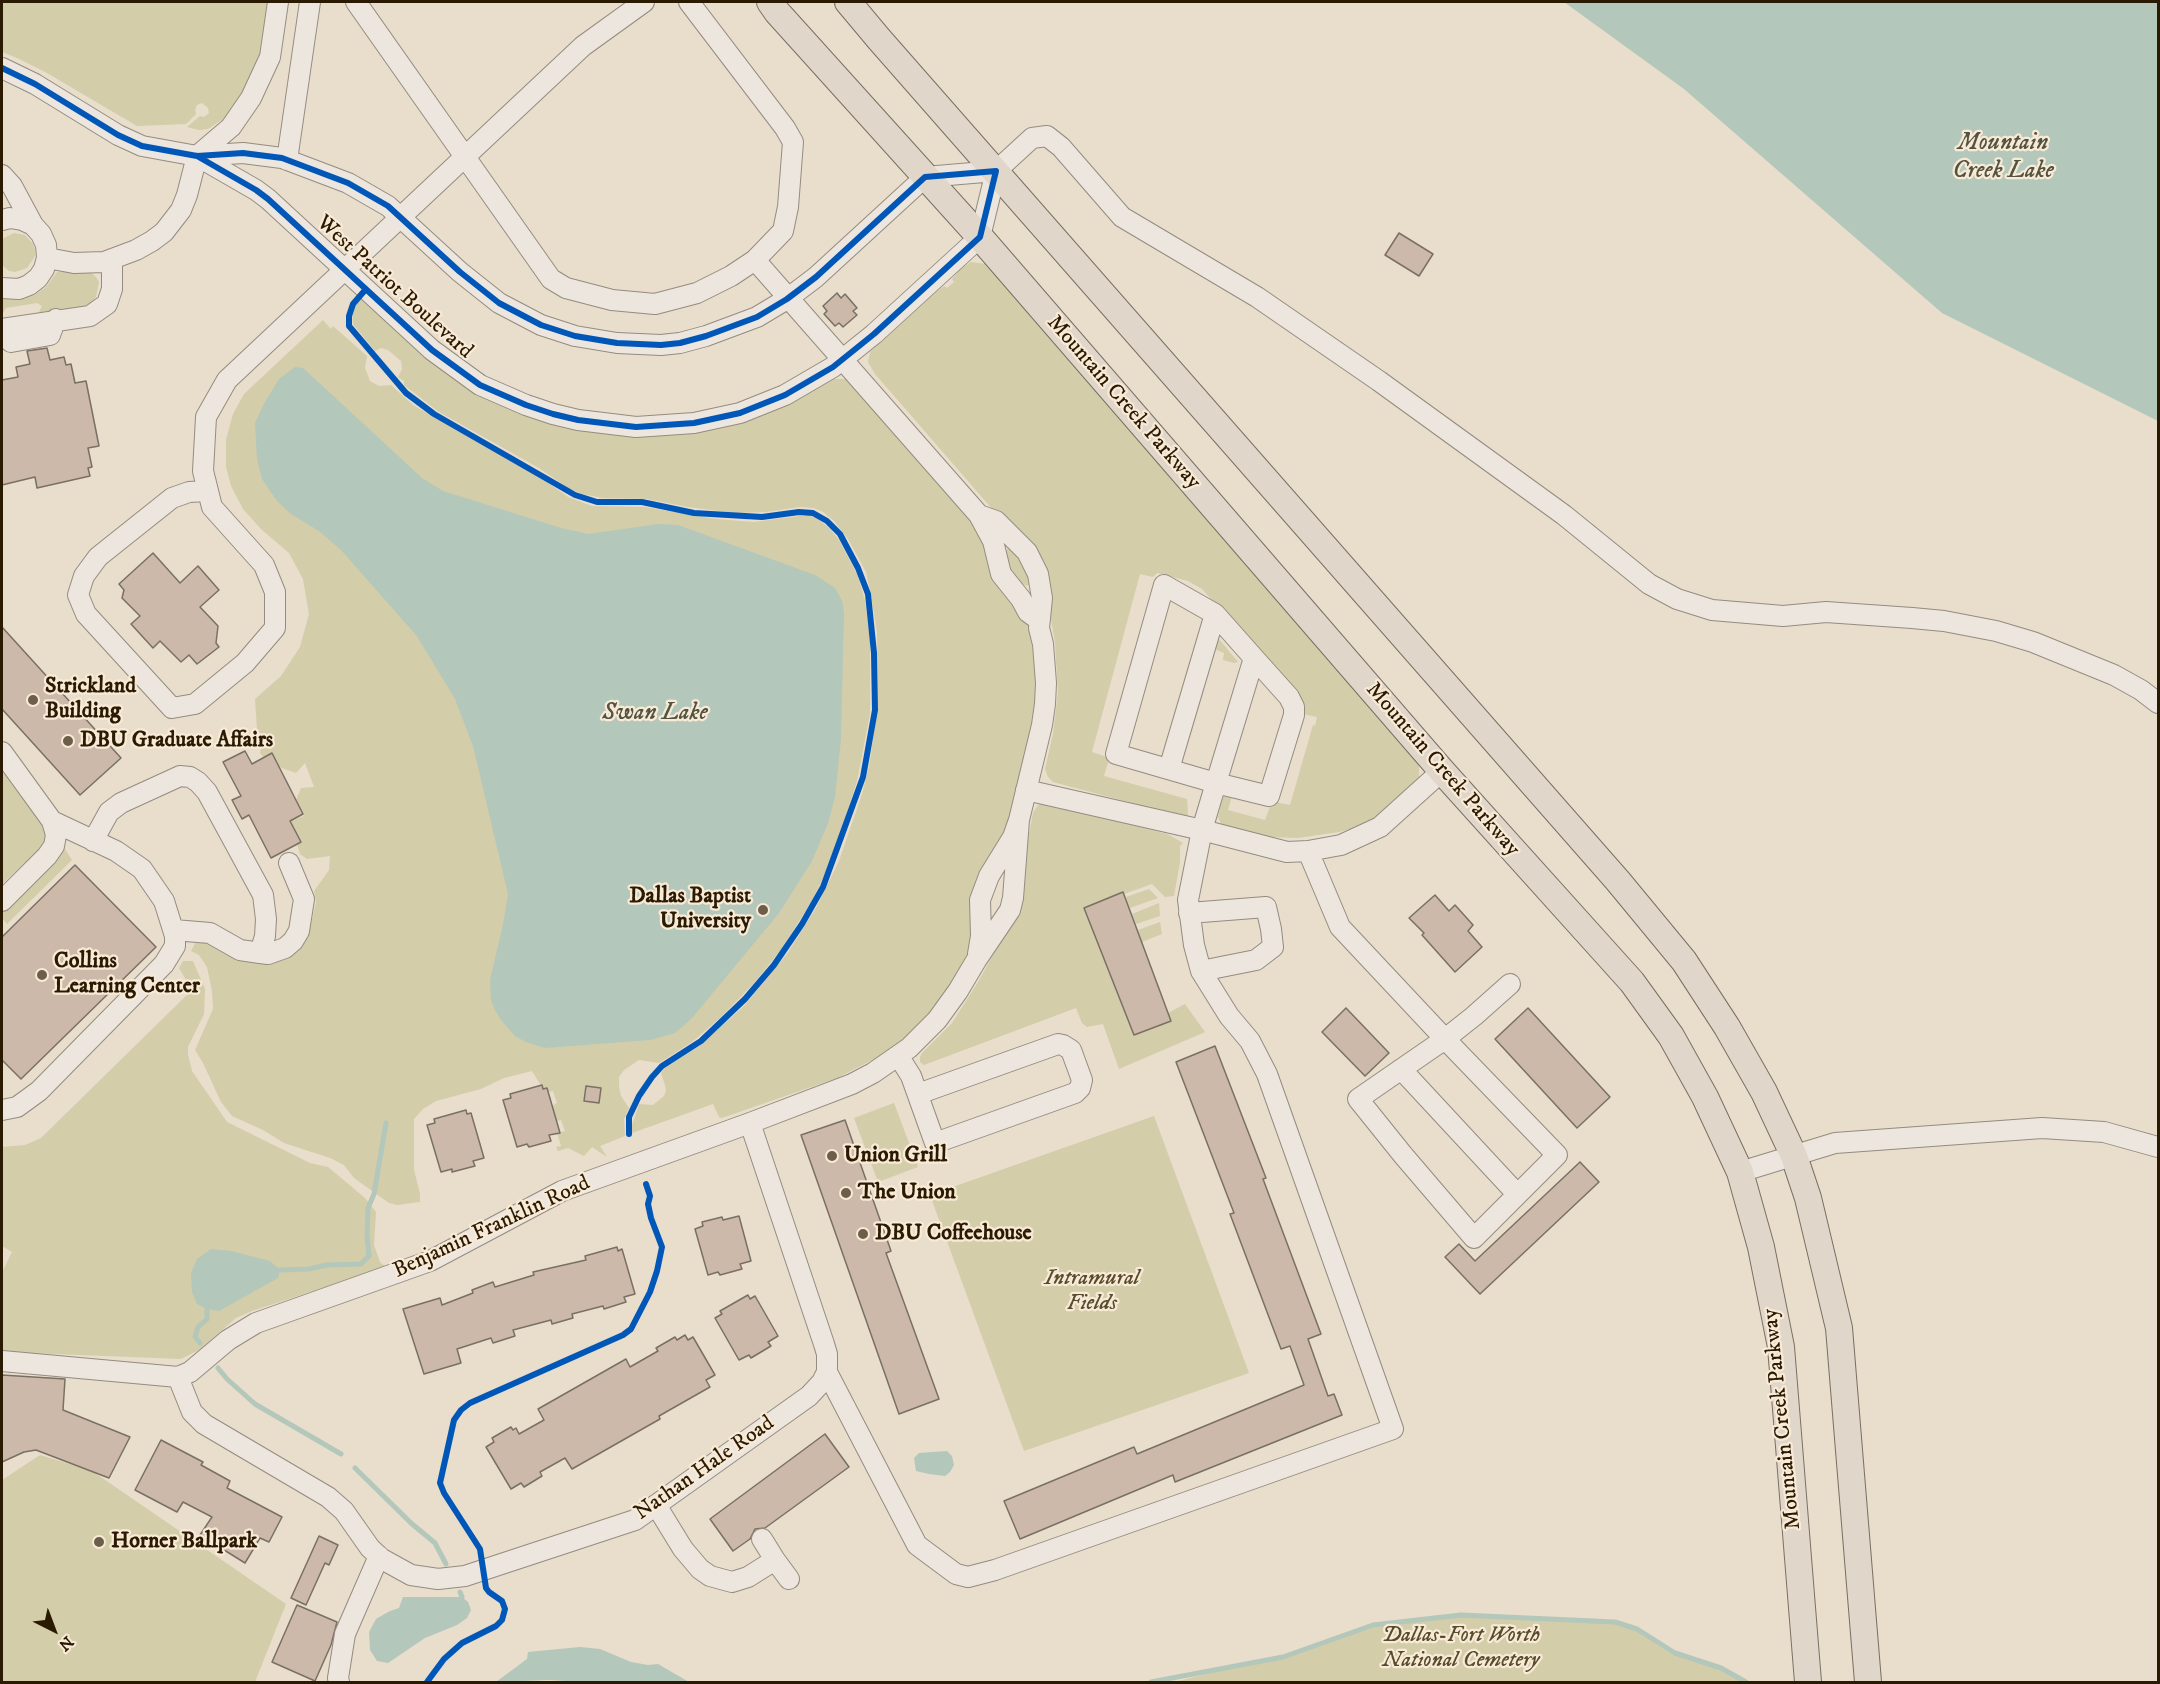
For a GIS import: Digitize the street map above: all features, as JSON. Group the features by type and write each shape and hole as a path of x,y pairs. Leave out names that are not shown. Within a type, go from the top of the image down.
{"main road":[{"name":"Mountain Creek Parkway","path":"770,2 980,237 1442,771 1632,982 1671,1036 1705,1097 1740,1172 1761,1247 1781,1347 1808,1683"},
{"path":"848,2 1618,881 1684,961 1727,1027 1764,1092 1794,1156 1808,1198 1839,1328 1868,1683"}],"street":[{"path":"47,258 89,264 112,260 152,241 173,221 187,195 197,156 231,126 251,98 270,57 278,2"},
{"path":"287,160 310,2"},
{"path":"356,2 551,279 566,288 612,300 655,304 698,293 731,276 754,260 783,231 788,207 793,142 785,128 689,2"},
{"path":"208,492 189,492 171,498 98,557 84,576 78,595 86,614 172,708 195,704 245,663 274,628 275,592 264,565 212,507 203,471 206,417 227,380 583,46 644,2"},
{"name":"West Patriot Boulevard","path":"2,68 35,84 131,142 152,149 197,156 243,153 287,160 348,183 388,206 460,272 499,303 541,325 594,340 638,345 680,343 757,317 787,299 816,276 925,177"},
{"path":"980,237 996,171 1032,138 1047,136 1061,147 1122,217 1267,303 1564,515 1650,584 1677,599 1712,610 1783,616 1826,612 1912,618 1996,631 2033,642 2114,675 2141,690 2158,703"},
{"name":"West Patriot Boulevard","path":"197,156 256,190 284,213 432,350 480,385 553,414 578,420 636,427 716,419 763,405 813,380 874,334 980,237"},
{"path":"925,177 996,171"},
{"path":"2,175 12,186 33,225 41,234 46,245 47,258 38,278 29,285 19,289 2,288"},
{"path":"2,220 10,218 33,225"},
{"path":"2,329 90,315 107,303 112,289 112,260"},
{"path":"754,260 979,515 993,541 1001,574 1021,599 1028,612 1038,620"},
{"path":"2,334 11,342 50,335 56,319"},
{"path":"977,958 981,936 980,900 989,876 1013,837 1019,820 1045,705 1043,644 1038,620 1042,598 1038,574 1030,557 996,521 979,515"},
{"path":"1164,585 1215,614 1254,658 1289,697 1294,707 1294,715 1269,796 1116,754 1164,585"},
{"path":"1169,769 1215,614"},
{"path":"750,1124 824,1344 827,1354 827,1372 917,1545 956,1574 968,1577 995,1570 1393,1429 1268,1074 1250,1041 1229,1016 1201,971 1194,945 1188,900 1202,830 1254,658"},
{"path":"2,752 52,821 56,835 51,851 2,901"},
{"path":"1026,790 1287,852 1308,851 1347,843 1380,827 1442,771"},
{"path":"93,841 109,812 121,803 180,776 190,777 198,782 207,792 263,895 266,919 265,936 260,953"},
{"name":"Benjamin Franklin Road","path":"178,1377 190,1372 228,1340 256,1323 430,1262 562,1191 750,1124 852,1084 899,1057 937,1020 1010,910 1019,820"},
{"path":"2,1110 17,1107 30,1099 164,964 175,946 174,930 164,901 142,869 116,850 52,821"},
{"path":"1308,851 1340,927 1445,1039 1557,1155 1474,1238 1358,1099 1445,1039 1510,984"},
{"path":"174,930 210,933 240,950 268,954 285,948 299,932 304,899 289,863"},
{"path":"1189,913 1266,907 1271,929 1272,946 1256,960 1201,971"},
{"path":"899,1057 911,1076 935,1143 1075,1093 1080,1088 1082,1080 1071,1050 1058,1044 918,1094"},
{"path":"1401,1070 1517,1194"},
{"path":"1740,1172 1835,1143 2042,1128 2104,1132 2158,1147"},
{"path":"2,1361 178,1377"},
{"name":"Nathan Hale Road","path":"178,1377 192,1412 204,1424 328,1497 344,1511 370,1548 379,1556 411,1575 438,1579 465,1576 635,1520 809,1396 822,1382 827,1372"},
{"path":"656,1506 683,1549 700,1569 710,1576 732,1582 748,1577 775,1560"},
{"path":"762,1539 789,1579"},
{"path":"339,1683 345,1634 379,1556"}],"green space":[{"path":"2,2 272,2 270,23 258,62 243,93 229,115 208,129 199,130 187,127 200,116 204,117 209,113 208,108 202,103 197,105 196,114 186,124 137,126 47,73 2,52"},
{"path":"14,233 25,235 35,250 35,256 27,268 15,272 9,271 2,265 2,239"},
{"path":"971,262 993,265 1419,764 1419,778 1414,785 1376,818 1361,826 1339,832 1298,838 1269,837 1226,828 1221,824 1218,817 1223,798 1227,794 1232,796 1228,810 1265,820 1271,804 1275,802 1290,805 1317,717 1303,714 1301,699 1202,589 1188,581 1157,573 1153,577 1140,574 1092,752 1107,759 1104,776 1187,799 1188,815 1185,817 1053,782 1048,777 1045,769 1053,734 1058,692 1055,643 1041,560 1026,537 1000,518 875,374 868,362 870,352 936,292 944,286 947,288 954,282 952,279 960,269"},
{"path":"57,272 91,273 96,277 99,282 96,297 89,305 38,314 42,306 37,303 6,308 2,315 2,297 24,299 36,294 46,287"},
{"path":"365,297 521,411 698,432 759,416 834,379 848,379 976,524 1029,625 1036,670 1035,712 1009,818 975,921 969,953 939,1003 900,1043 884,1054 837,1078 722,1118 719,1117 713,1104 632,1133 632,1125 639,1104 653,1105 664,1096 666,1091 661,1073 666,1067 698,1047 744,1006 787,954 816,908 839,861 869,767 878,706 877,632 866,572 848,539 834,521 814,508 800,507 766,512 735,513 647,499 603,498 582,494 568,488 539,468 439,412 404,385 404,381 398,377 402,369 401,361 388,350 381,348 375,351 353,324 352,312 356,304"},
{"path":"323,320 331,329 333,326 367,356 365,368 370,381 379,386 391,385 413,405 547,482 568,497 592,506 645,507 716,519 754,522 807,515 816,517 839,540 858,576 865,601 870,640 870,714 857,781 832,859 813,899 780,951 754,983 721,1017 692,1042 659,1063 639,1060 624,1070 619,1077 619,1087 621,1096 629,1108 624,1119 625,1136 600,1146 607,1157 592,1147 584,1156 568,1148 558,1151 556,1147 561,1146 557,1133 565,1131 561,1120 557,1121 552,1106 557,1103 553,1091 548,1092 547,1088 543,1089 532,1071 504,1078 481,1089 436,1101 423,1109 414,1119 414,1170 420,1202 397,1205 389,1203 354,1178 344,1165 284,1143 263,1130 232,1116 221,1102 195,1050 213,1009 207,967 199,955 191,951 198,938 263,963 285,959 299,950 310,928 316,902 314,891 329,870 330,856 307,859 300,854 290,821 304,816 296,800 301,788 314,787 305,763 296,773 279,767 272,754 264,758 260,753 262,745 257,729 255,699 281,676 300,647 309,614 303,579 289,553 261,529 243,509 231,486 226,467 226,440 233,414 244,394"},
{"path":"1009,546 1026,558 1030,584 1027,586 1018,582 1012,574 1005,553"},
{"path":"1215,638 1218,638 1238,662 1223,660 1224,653 1214,649"},
{"path":"2,763 48,831 44,845 2,884"},
{"path":"1043,802 1167,834 1183,843 1180,846 1180,862 1174,896 1165,897 1152,884 1084,908 1134,1035 1171,1021 1168,1013 1185,1004 1205,1032 1119,1069 1103,1024 1087,1027 1082,1023 1076,1008 924,1065 920,1062 922,1053 952,1023 978,982 1019,908 1024,889 1025,855 1033,813"},
{"path":"63,846 72,860 7,924 2,918 2,906"},
{"path":"1149,889 1158,898 1130,908 1126,897"},
{"path":"1159,903 1160,916 1136,924 1132,914"},
{"path":"1160,922 1162,934 1142,942 1138,930"},
{"path":"183,961 193,961 205,989 204,1014 188,1047 192,1071 227,1122 310,1163 328,1167 365,1198 376,1212 374,1245 380,1262 386,1267 236,1318 199,1350 181,1359 2,1352 2,1272 12,1252 2,1246 2,1147 25,1145 41,1138 192,990 179,968"},
{"path":"894,1103 918,1167 878,1182 854,1118"},
{"name":"Intramural Fields","path":"1154,1116 1249,1373 1024,1451 930,1195"},
{"name":"Horner Ballpark","path":"40,1455 92,1471 286,1604 255,1682 2,1682 2,1480"},
{"name":"Dallas-Fort Worth National Cemetery","path":"1462,1615 1615,1622 1637,1629 1675,1653 1721,1668 1746,1682 1175,1682 1283,1657 1373,1625"}],"water":[{"name":"Mountain Creek Lake","path":"1564,2 2158,2 2158,421 1942,313 1684,89"},
{"name":"Swan Lake","path":"295,367 303,368 422,478 443,491 561,528 588,534 658,524 678,525 815,575 835,588 842,601 844,612 841,739 835,797 828,823 812,861 779,913 692,1018 675,1033 650,1040 545,1048 515,1036 495,1010 491,1000 490,980 508,894 473,746 455,699 417,636 341,550 319,531 291,514 277,501 262,479 257,459 255,423 279,379"},
{"path":"211,1249 231,1251 270,1261 280,1270 278,1278 219,1311 207,1309 197,1304 192,1292 191,1273 197,1259"},
{"path":"947,1451 952,1456 954,1465 945,1476 916,1471 914,1458 919,1453"},
{"path":"403,1597 462,1597 468,1602 471,1610 467,1618 457,1625 425,1638 388,1663 377,1661 370,1650 369,1632 376,1619 399,1608"},
{"path":"580,1647 600,1649 631,1662 658,1664 689,1682 549,1680 496,1682 527,1659 528,1652"}],"building":[{"path":"1399,233 1433,254 1419,276 1385,255"},
{"path":"837,293 841,298 845,294 857,308 853,311 857,315 843,327 839,323 835,326 824,314 827,311 823,306"},
{"path":"47,348 50,360 64,357 66,365 71,364 75,383 86,381 99,446 88,448 92,467 88,468 90,476 37,488 35,477 2,485 2,380 18,377 16,367 30,364 27,351"},
{"path":"153,553 180,583 198,566 219,590 200,607 218,626 216,643 219,647 197,664 189,655 181,662 160,641 153,648 131,624 140,616 122,598 124,590 119,584"},
{"path":"2,627 121,758 80,795 2,709"},
{"path":"245,751 252,764 272,753 303,814 290,821 301,842 271,858 249,815 242,819 232,800 241,796 223,762"},
{"path":"75,865 156,947 21,1079 2,1060 2,937"},
{"path":"1123,892 1171,1021 1134,1035 1084,908"},
{"path":"1435,895 1449,911 1455,905 1473,925 1468,931 1482,947 1455,972 1409,918"},
{"path":"1346,1008 1389,1053 1365,1076 1322,1032"},
{"path":"1528,1008 1610,1097 1577,1128 1495,1039"},
{"path":"1215,1046 1266,1178 1263,1179 1321,1334 1308,1339 1328,1396 1334,1394 1342,1415 1175,1482 1173,1475 1020,1539 1004,1501 1134,1447 1137,1454 1304,1385 1290,1346 1281,1349 1230,1214 1234,1213 1176,1062"},
{"path":"542,1085 543,1089 547,1088 560,1133 549,1135 551,1141 529,1147 527,1144 517,1147 503,1100 511,1098 510,1094"},
{"path":"586,1086 601,1088 599,1103 584,1101"},
{"path":"466,1110 467,1114 471,1113 484,1158 473,1161 475,1166 452,1172 452,1169 441,1172 427,1125 435,1123 434,1119"},
{"path":"845,1120 891,1251 886,1253 939,1399 899,1414 801,1135"},
{"path":"1580,1162 1599,1182 1480,1294 1445,1257 1459,1244 1475,1261"},
{"path":"739,1216 751,1261 740,1264 742,1269 720,1275 718,1272 708,1275 695,1229 703,1226 702,1222"},
{"path":"617,1247 618,1251 622,1249 635,1294 624,1297 626,1302 604,1309 603,1306 572,1314 573,1318 552,1324 551,1320 513,1330 515,1336 493,1343 491,1338 457,1349 461,1363 424,1374 403,1309 440,1298 442,1305 473,1293 472,1290 493,1282 495,1287 534,1275 533,1272 586,1260 585,1256"},
{"path":"748,1295 750,1299 755,1296 778,1336 768,1342 771,1346 751,1358 749,1355 739,1360 715,1318 722,1314 720,1311"},
{"path":"685,1335 688,1340 693,1337 715,1375 706,1380 710,1387 659,1416 660,1419 572,1469 565,1458 540,1472 542,1476 524,1487 521,1483 511,1489 486,1447 494,1442 492,1438 511,1427 513,1430 516,1428 519,1434 544,1420 538,1409 626,1359 630,1367 658,1351 656,1348 675,1337 677,1340"},
{"path":"2,1375 65,1379 63,1410 130,1437 109,1478 36,1450 24,1452 2,1462"},
{"path":"825,1434 849,1467 765,1528 755,1529 750,1539 733,1551 710,1519"},
{"path":"161,1440 203,1462 201,1465 230,1481 227,1488 282,1517 269,1542 260,1538 245,1563 200,1535 212,1517 183,1502 177,1512 135,1490"},
{"path":"319,1536 338,1545 329,1565 325,1563 306,1605 291,1598"},
{"path":"297,1605 337,1622 331,1645 315,1681 272,1662"}],"waterway":[{"path":"280,1270 361,1264 369,1256 368,1208 374,1194 386,1123"},
{"path":"200,1343 195,1337 198,1327 207,1319 207,1309"},
{"path":"218,1368 255,1404 341,1454"},
{"path":"355,1468 411,1523 435,1543 446,1564"},
{"path":"460,1592 462,1597"},
{"path":"1151,1682 1283,1657 1373,1625 1461,1615 1615,1622 1637,1629 1675,1653 1721,1668 1746,1682"}],"cycle path":[{"path":"2,68 35,84 118,135 142,146 197,156 243,153 282,158 348,183 388,206 460,272 499,303 541,325 575,336 617,343 661,345 680,343 757,317 787,299 816,277 925,177 996,171 980,237 874,334 833,367 785,395 740,413 694,423 636,427 578,420 553,414 480,385 432,350 268,199 197,156"},
{"path":"366,289 353,304 349,326 406,393 434,414 575,495 597,502 642,502 694,513 762,517 799,512 813,513 827,521 840,534 858,568 868,594 874,653 875,710 863,777 823,887 802,924 774,965 745,999 701,1041 662,1066 652,1077 629,1117 629,1134"},
{"path":"427,1682 444,1659 462,1643 496,1626 502,1620 505,1609 502,1601 486,1588 480,1549 440,1483 454,1420 470,1403 623,1335 631,1329 650,1292 662,1247 651,1218 648,1204 650,1196 646,1184"}],"place":[{"name":"Strickland Building","path":"33,700"},
{"name":"DBU Graduate Affairs","path":"68,741"},
{"name":"Dallas Baptist University","path":"763,910"},
{"name":"Collins Learning Center","path":"42,975"},
{"name":"Union Grill","path":"832,1156"},
{"name":"The Union","path":"846,1193"},
{"name":"DBU Coffeehouse","path":"863,1234"},
{"name":"Horner Ballpark","path":"99,1542"}]}
